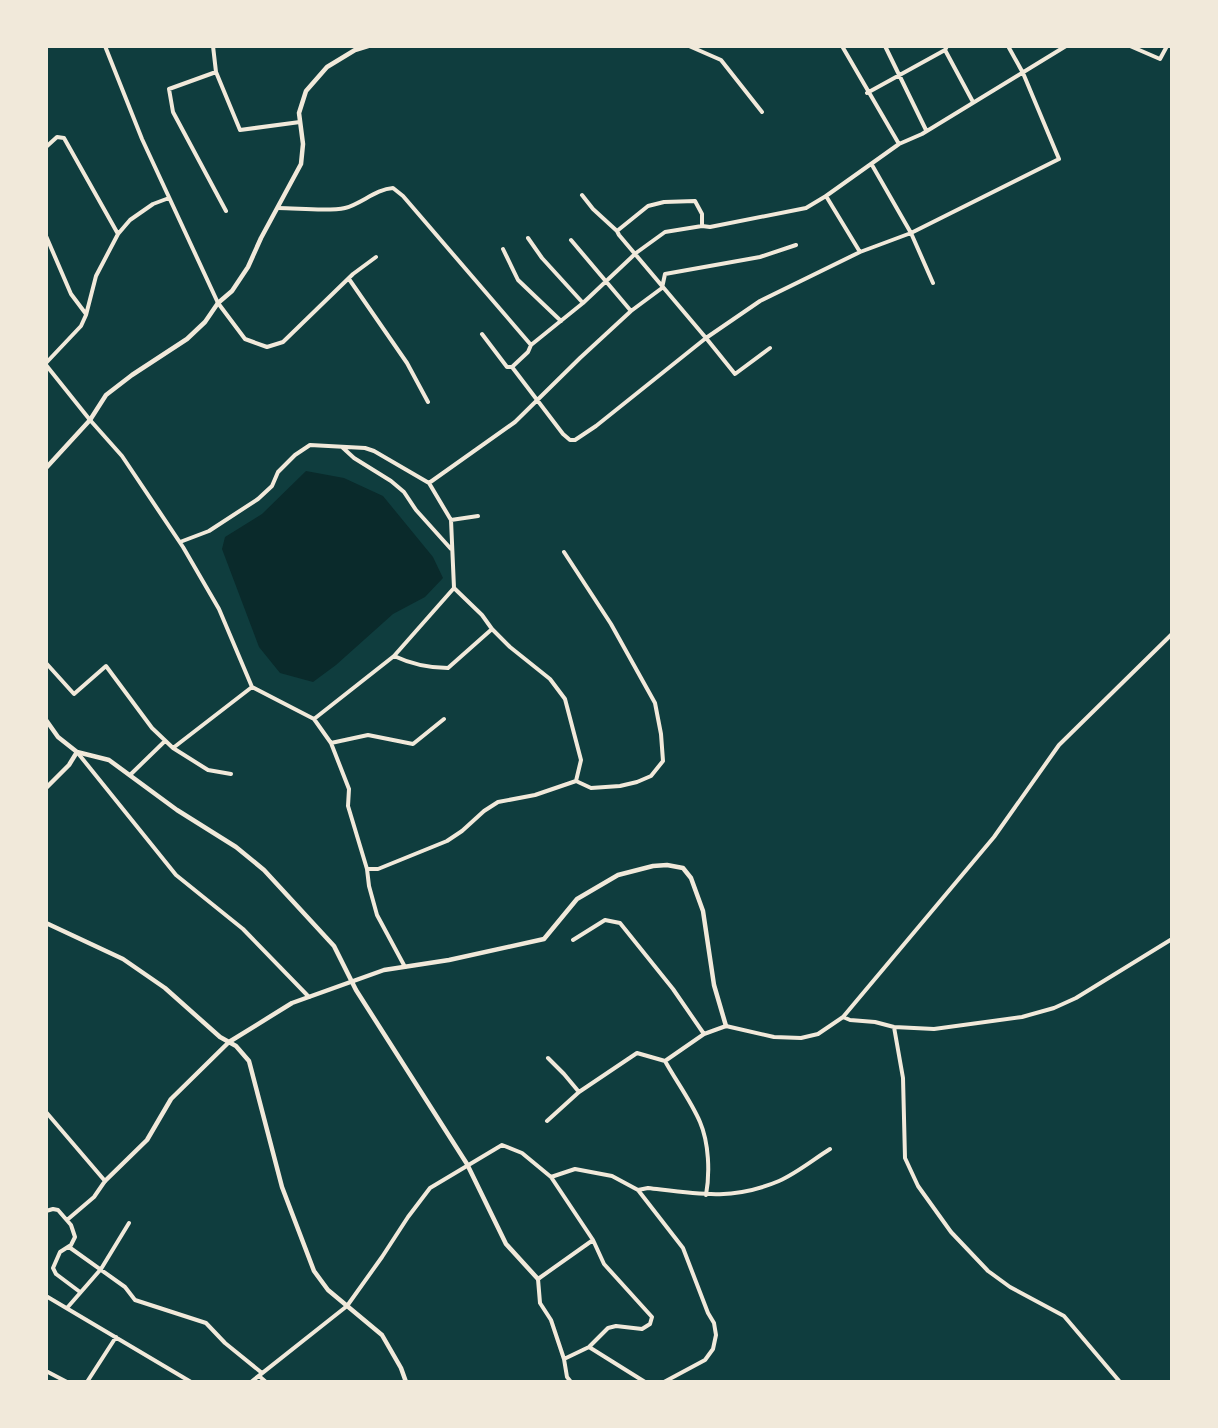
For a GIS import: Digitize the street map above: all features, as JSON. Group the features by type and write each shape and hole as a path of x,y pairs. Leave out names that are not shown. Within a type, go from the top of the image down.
{"street":[{"path":"105,46 142,139 218,303 245,339 267,347 283,342 349,279 376,257"},
{"path":"213,46 216,72 240,130 300,122"},
{"path":"46,468 90,420 106,395 187,339 205,322 218,303 232,291 248,267 301,164 303,144 299,113 306,92 327,67 356,50 368,46"},
{"path":"689,46 721,60 762,112"},
{"path":"842,46 867,93 899,144"},
{"path":"885,46 926,130"},
{"path":"482,334 507,367 512,367 563,434 575,440 596,426 705,338 760,301 860,252 910,233 1059,159 1023,73 1008,46"},
{"path":"512,367 528,352 531,345 583,303 636,253 665,232 702,226 710,227 806,208 872,165 899,144 974,103 1066,46"},
{"path":"1130,46 1160,59 1167,46"},
{"path":"867,93 946,48 974,103"},
{"path":"216,72 169,89 173,112 226,211"},
{"path":"46,147 57,137 64,138 118,234"},
{"path":"872,165 910,233 933,283"},
{"path":"278,208 343,208 360,203 387,188 393,188 403,195 531,345"},
{"path":"582,195 636,253 662,288 735,374 770,348"},
{"path":"826,196 860,252"},
{"path":"169,198 153,204 130,220 118,234 96,276 81,326 46,364 122,456 180,542 219,609 252,687 314,719 331,743 349,789 348,806 367,869 377,915 405,967"},
{"path":"617,231 648,206 664,202 695,201 702,214 702,226"},
{"path":"46,236 71,294 86,315"},
{"path":"528,238 542,258 583,303"},
{"path":"571,240 632,311"},
{"path":"429,483 515,422 580,358 632,311 662,288 665,274 760,257 796,245"},
{"path":"503,249 518,280 561,321"},
{"path":"349,279 406,363 428,402"},
{"path":"180,542 209,531 258,499 272,486 278,472 295,455 310,445 374,451 429,483 451,520 454,588 510,647 550,679 565,699 581,760 576,780"},
{"path":"341,447 354,458 392,481 452,549"},
{"path":"451,520 478,516"},
{"path":"367,869 378,868 447,841 498,802 536,795 576,780 591,788 637,782 651,776 663,761 655,703 611,624 564,552"},
{"path":"314,719 394,656 454,588"},
{"path":"394,656 433,668 448,668 492,629"},
{"path":"665,1060 704,1034 726,1026 774,1037 801,1038 818,1034 843,1017 994,837 1059,745 1172,633"},
{"path":"46,663 74,694 106,666 152,728 173,748 208,770 231,774"},
{"path":"173,748 252,687"},
{"path":"331,743 368,735 413,744 444,719"},
{"path":"46,720 58,737 77,753 176,875 243,929 309,997"},
{"path":"130,776 165,741"},
{"path":"77,753 109,760 177,810 236,847 264,870 334,946 352,982 467,1164 506,1244 538,1279 540,1303 551,1320 564,1359 567,1377 571,1382"},
{"path":"46,788 69,765 77,753"},
{"path":"67,1220 94,1197 105,1181 147,1140 171,1099 229,1042 292,1003 384,970 449,960 544,939 576,899 618,875 653,866 667,865 683,868 691,878 703,911 714,985 726,1026"},
{"path":"573,940 605,920 620,923 673,989 704,1034"},
{"path":"46,923 123,959 165,988 220,1037 236,1046 249,1061 282,1187 314,1271 328,1290 382,1335 401,1368 406,1382"},
{"path":"843,1017 894,1027 934,1029 1023,1017 1054,1008 1076,998 1172,939"},
{"path":"894,1027 903,1078 904,1158 918,1186 951,1232 988,1271 1010,1287 1064,1316 1120,1382"},
{"path":"547,1122 579,1092 637,1053 665,1060 700,1122 704,1134 709,1178 706,1195"},
{"path":"548,1058 579,1092"},
{"path":"46,1112 105,1181"},
{"path":"251,1382 347,1306 430,1188 502,1145 522,1153 551,1177 593,1240 604,1264 652,1317 650,1324 642,1329 616,1326 608,1328 589,1347 564,1359"},
{"path":"638,1190 648,1188 706,1195 734,1195 780,1180 830,1149"},
{"path":"551,1177 575,1169 612,1176 638,1190 683,1248 714,1323 716,1335 713,1349 705,1360 664,1382"},
{"path":"46,1211 58,1210 71,1225 75,1237 69,1247 60,1252 53,1268 56,1274 80,1292"},
{"path":"67,1308 101,1269 129,1223"},
{"path":"538,1279 593,1240"},
{"path":"69,1247 124,1287 135,1300 206,1323 266,1382"},
{"path":"46,1296 191,1382"},
{"path":"87,1382 116,1336"},
{"path":"589,1347 645,1382"},
{"path":"46,1371 67,1382"}],"water":[{"path":"306,471 344,478 383,496 433,557 443,578 425,597 393,614 336,665 313,682 280,673 259,647 222,549 225,537 262,514"}]}
